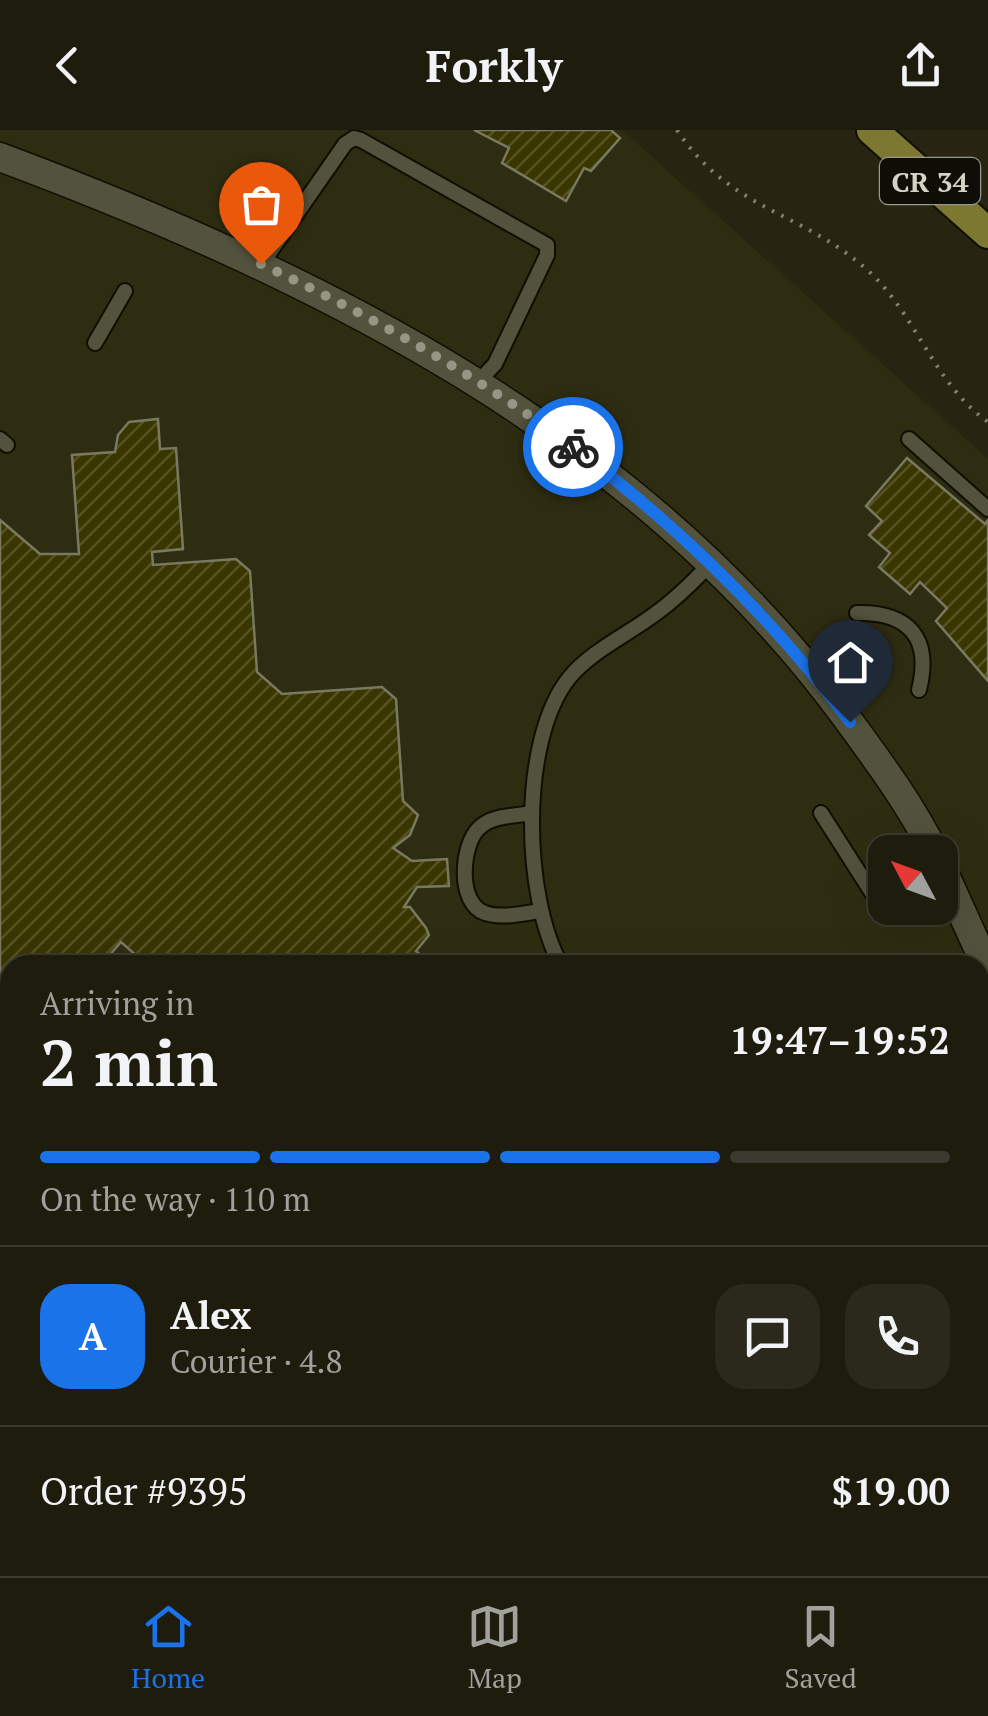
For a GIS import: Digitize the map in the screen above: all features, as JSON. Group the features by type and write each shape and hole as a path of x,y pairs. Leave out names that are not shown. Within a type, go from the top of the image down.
{"main road":[{"name":"CR 34","path":"872,130 988,233"}],"street":[{"path":"0,157 132,206 261,264 528,414 615,478 712,562 816,677 867,745 923,835"},
{"path":"958,904 981,955"}],"lane":[{"path":"261,264 345,144 354,138 426,175 547,245 547,255 495,364 478,383"},
{"path":"95,342 125,291"},
{"path":"909,439 988,509"},
{"path":"557,955 541,911 532,814 542,735 569,678 684,592 712,562"},
{"path":"857,613 891,616 912,630 923,661 919,690"},
{"path":"532,814 481,825 470,839 466,872 477,910 488,915 541,911"},
{"path":"821,814 868,887"}],"path":[{"path":"677,130 703,164 731,190 826,240 866,269 903,312 942,377 988,422"}],"shaded area":[{"path":"0,130 622,130 988,459 988,955 0,955"}],"building":[{"path":"474,130 611,130 620,138 591,171 584,168 566,201 502,163 509,148"},
{"path":"158,419 160,449 176,448 183,549 152,552 153,565 236,559 250,571 257,672 282,694 382,687 396,699 403,801 418,815 410,835 393,848 412,861 447,859 449,886 417,887 404,907 410,907 429,935 416,951 421,955 136,955 121,942 110,955 0,955 0,520 40,554 79,554 72,455 115,452 118,435 129,422"},
{"path":"907,458 985,524 988,520 988,681 936,621 947,608 920,582 910,594 879,567 890,553 869,535 882,521 866,506"}],"way so far":[{"path":"261,264 411,343 528,414 573,447"}],"route":[{"path":"573,447 712,562 816,677 850,722"}]}
